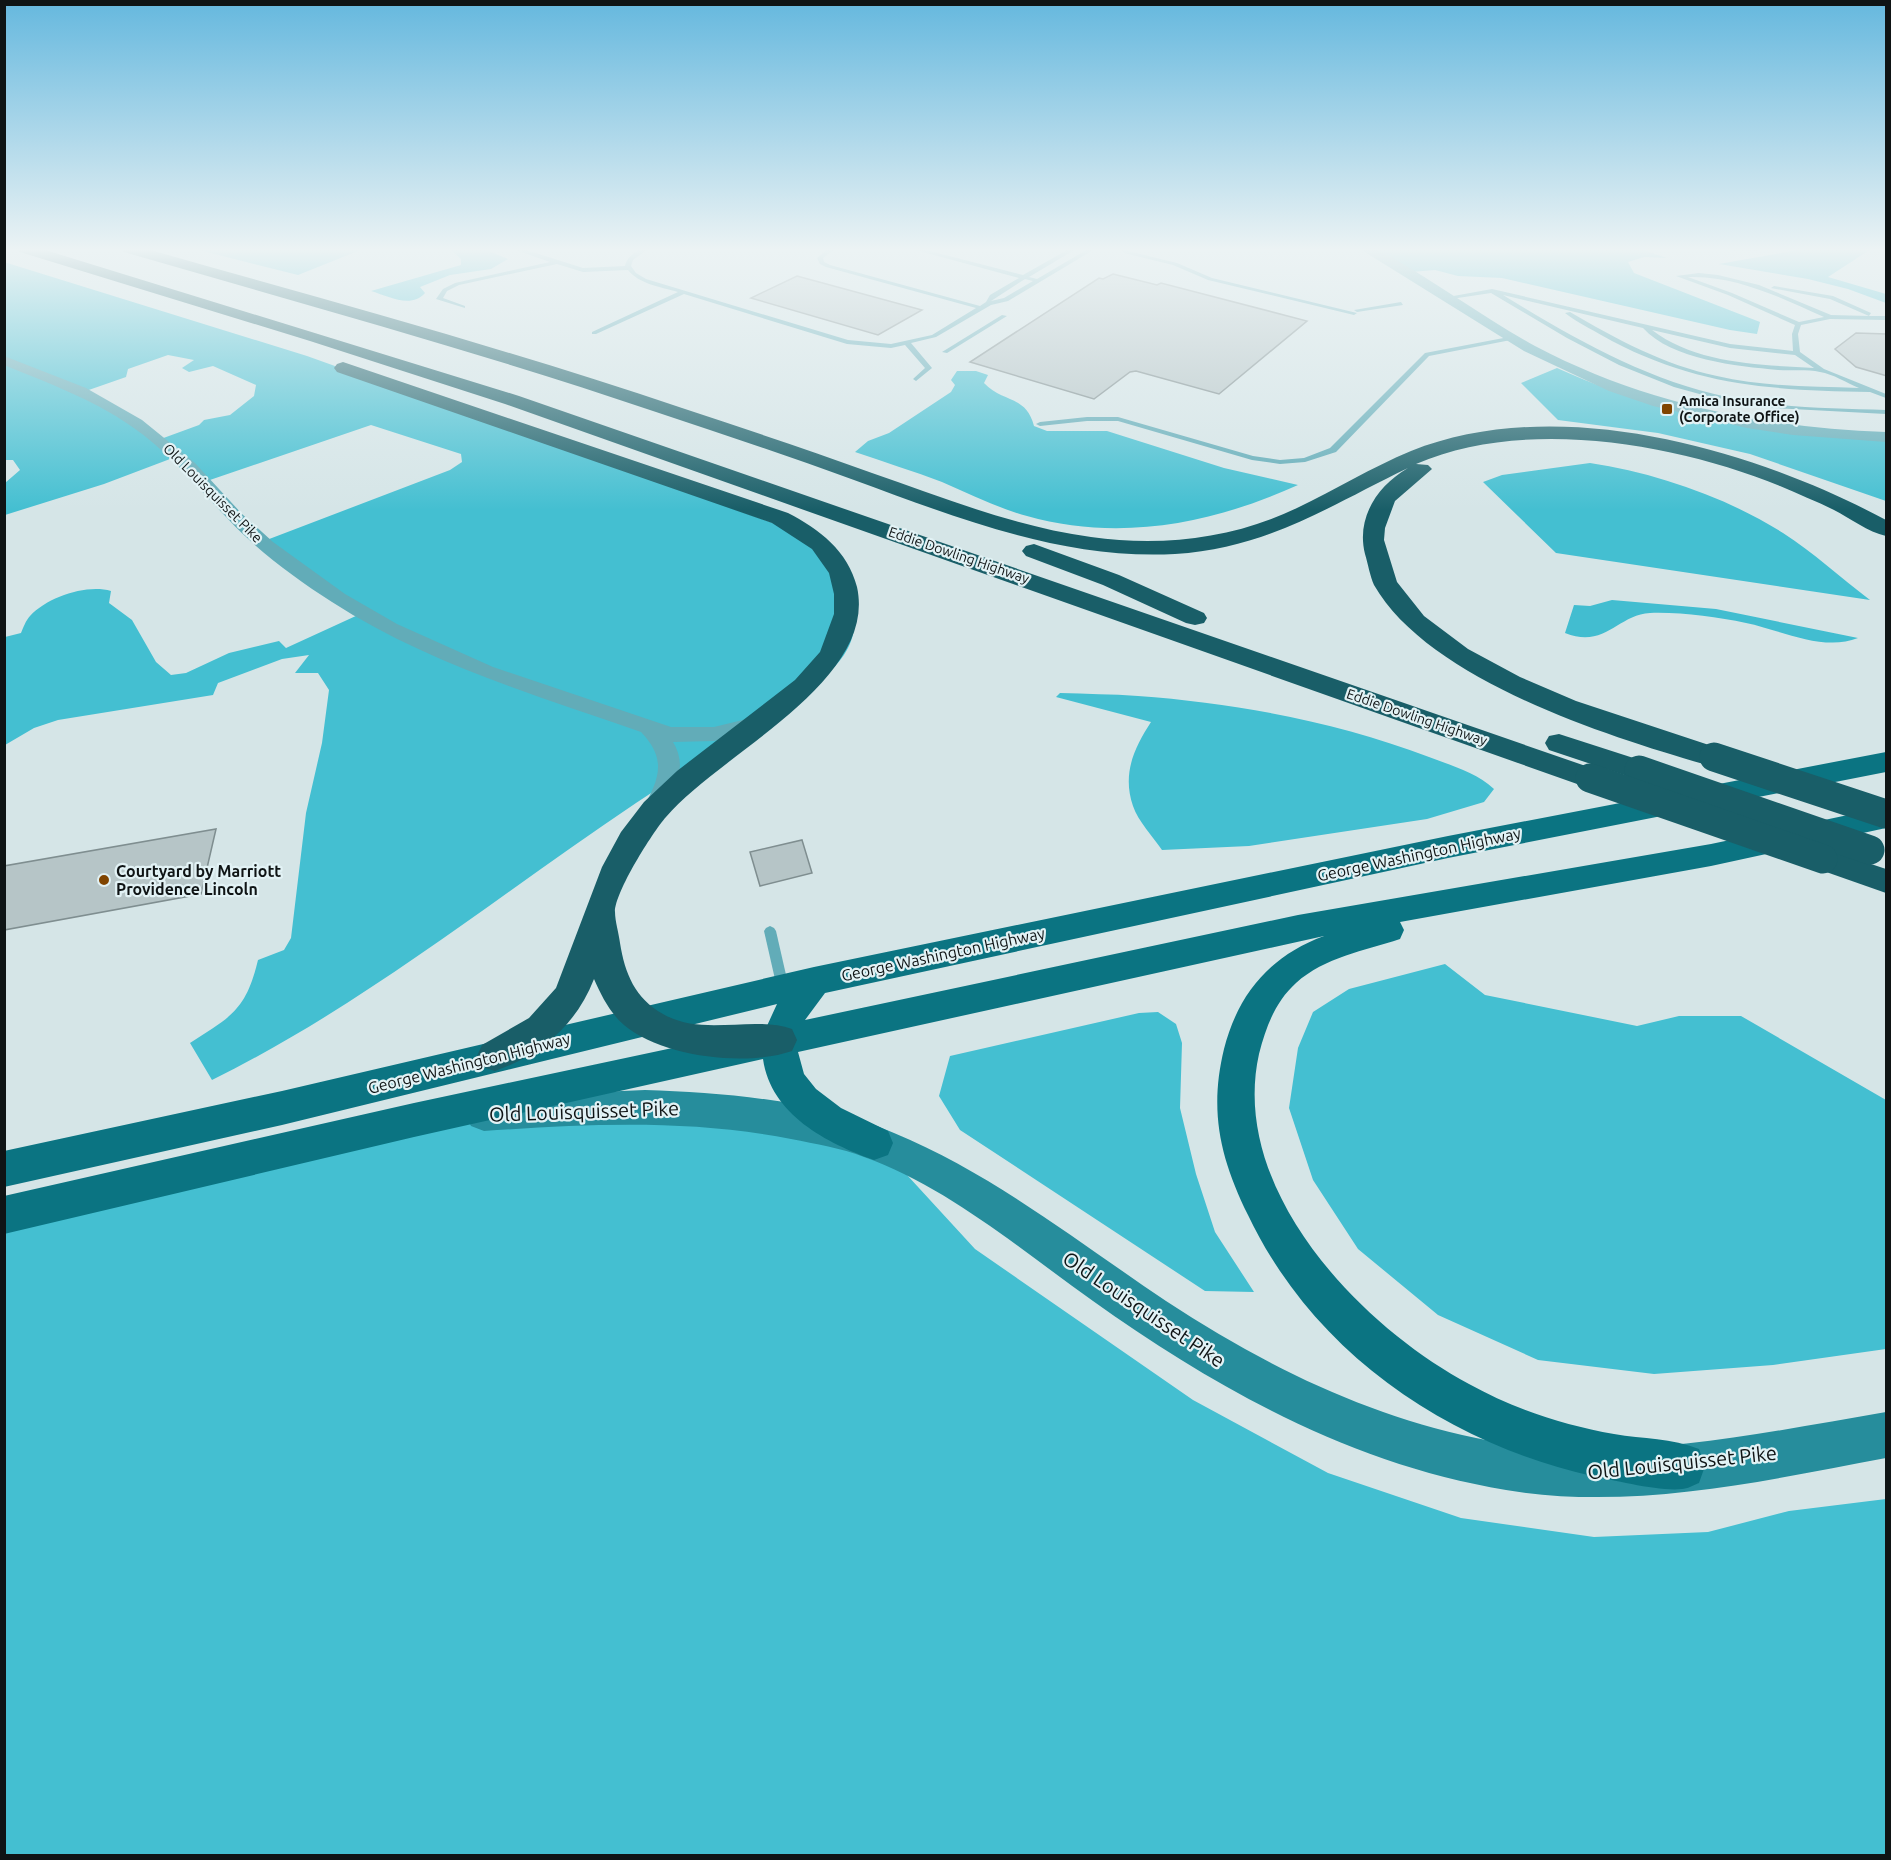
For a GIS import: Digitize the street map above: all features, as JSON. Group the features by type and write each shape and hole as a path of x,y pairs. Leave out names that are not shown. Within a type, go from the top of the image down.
{"highway":[{"name":"Eddie Dowling Highway","path":"307,336 460,383 890,531 1887,881"},
{"name":"Eddie Dowling Highway","path":"364,336 461,365 981,544"},
{"path":"421,336 1070,564 1196,618"},
{"path":"436,336 608,390 998,524 1086,544 1175,547 1242,536 1297,517 1436,448 1486,438 1534,434 1623,440 1707,455 1812,492 1887,529"},
{"path":"495,1056 513,1048 539,1031 564,1005 578,978 602,902 620,860 653,812 680,785 759,723 816,675 827,662 841,635 847,606 843,580 833,559 815,540 793,524 766,512 573,449 259,339 768,499 890,531"},
{"path":"1887,547 1821,508 1742,475 1683,459 1606,447 1533,444 1464,453 1436,462 1409,476 1388,494 1375,518 1373,531 1376,557 1395,596 1433,635 1490,672 1537,695 1887,815"},
{"name":"Eddie Dowling Highway","path":"1015,556 1878,852"},
{"path":"602,902 602,934 611,978 622,1000 644,1020 666,1030 698,1039 738,1042 779,1040"}],"main road":[{"name":"George Washington Highway","path":"4,1168 293,1106 798,984 1448,847 1887,762"},
{"path":"4,1215 414,1120 1307,927 1711,855 1887,815"},
{"path":"1578,878 1326,948 1289,969 1263,997 1242,1043 1236,1068 1235,1099 1239,1134 1249,1171 1264,1208 1285,1245 1312,1283 1341,1316 1378,1350 1420,1381 1465,1409 1505,1427 1598,1455 1682,1466"},
{"path":"798,984 794,1005 779,1040 783,1070 800,1098 823,1117 874,1143"}],"street":[{"path":"1511,336 1589,378 1677,410 1784,431 1887,437"},
{"name":"Old Louisquisset Pike","path":"4,360 81,391 137,423 189,466 236,518 267,546 363,613 449,657 669,734 693,736 732,732 759,723"},
{"path":"649,728 667,746 671,766 666,787 653,812"},
{"name":"Old Louisquisset Pike","path":"414,1120 581,1107 677,1106 787,1120 874,1143 927,1168 982,1200 1210,1354 1301,1404 1422,1448 1509,1468 1604,1474 1682,1466 1887,1435"}],"lane":[{"path":"827,336 847,342 880,346 908,344 931,336"},
{"path":"945,352 971,336"},
{"path":"1565,336 1629,369 1707,395 1797,408 1887,412"},
{"path":"1606,336 1651,357 1717,378 1782,387 1870,390"},
{"path":"1653,336 1712,359 1766,368 1822,370"},
{"path":"1684,336 1730,346 1797,353 1822,370 1887,396"},
{"path":"1795,336 1797,353"},
{"path":"958,337 966,339"},
{"path":"1040,424 1087,419 1118,419 1244,456 1271,461 1305,460 1334,450 1427,354 1514,338"},
{"path":"908,344 929,368 916,379"},
{"path":"770,931 798,984"}],"shaded area":[{"path":"4,336 242,336 307,356 798,532 855,589 854,629 848,647 836,665 814,687 766,724 636,803 376,984 323,1018 212,1080 190,1043 217,1026 235,1010 248,990 258,960 284,950 291,938 306,813 322,743 329,690 318,673 295,673 309,655 282,659 218,683 213,695 58,720 34,728 5,745 5,637 21,633 30,616 57,598 79,591 101,589 111,591 109,603 132,620 156,662 171,675 186,673 229,653 279,641 286,648 358,615 264,541 450,470 462,462 461,454 371,425 204,482 175,459 170,459 104,484 5,515 5,483 20,470 13,460 5,460","holes":["168,355 194,360 182,368 189,372 213,366 256,385 254,396 230,415 204,420 199,425 158,440 83,392 126,377 128,369"]},
{"path":"1557,368 1638,400 1718,421 1800,434 1886,440 1886,501 1750,454 1658,433 1558,420 1521,383"},
{"path":"957,371 976,371 988,375 984,383 999,394 1020,404 1030,416 1034,426 1047,431 1107,431 1224,468 1298,485 1265,499 1199,519 1165,525 1096,528 1062,524 1016,513 942,482 855,452 868,441 889,433 951,392 955,385 951,380"},
{"path":"1590,463 1665,480 1738,508 1794,540 1870,600 1556,553 1483,482 1502,475"},
{"path":"1612,600 1716,609 1858,638 1831,643 1735,621 1698,615 1662,613 1639,615 1591,637 1579,637 1565,633 1574,605 1590,606"},
{"path":"1060,693 1175,699 1286,716 1394,745 1463,770 1494,789 1484,802 1427,819 1249,846 1162,850 1135,812 1129,783 1129,772 1135,752 1151,722 1056,697"},
{"path":"1445,964 1485,995 1637,1026 1679,1016 1741,1016 1886,1100 1886,1349 1773,1365 1654,1374 1538,1360 1438,1315 1358,1249 1313,1180 1289,1108 1298,1048 1313,1012 1349,989"},
{"path":"1158,1012 1176,1024 1182,1043 1180,1108 1196,1174 1215,1232 1254,1292 1205,1291 960,1130 939,1096 950,1056 1139,1013"},
{"path":"484,1117 744,1119 896,1163 975,1249 1193,1400 1328,1473 1461,1518 1594,1537 1708,1532 1789,1511 1886,1499 1886,1855 5,1855 4,1225"}],"building":[{"path":"1010,336 1289,336 1219,394 1136,371 1130,372 1094,399 970,362"},
{"path":"1852,336 1887,336 1887,376 1856,367 1835,349"},
{"name":"Courtyard by Marriott Providence Lincoln","path":"216,829 201,894 4,930 4,866"},
{"path":"802,840 812,873 760,886 750,852"}],"place":[{"name":"Amica Insurance (Corporate Office)","path":"1667,409"},
{"name":"Courtyard by Marriott Providence Lincoln","path":"104,880"}]}
